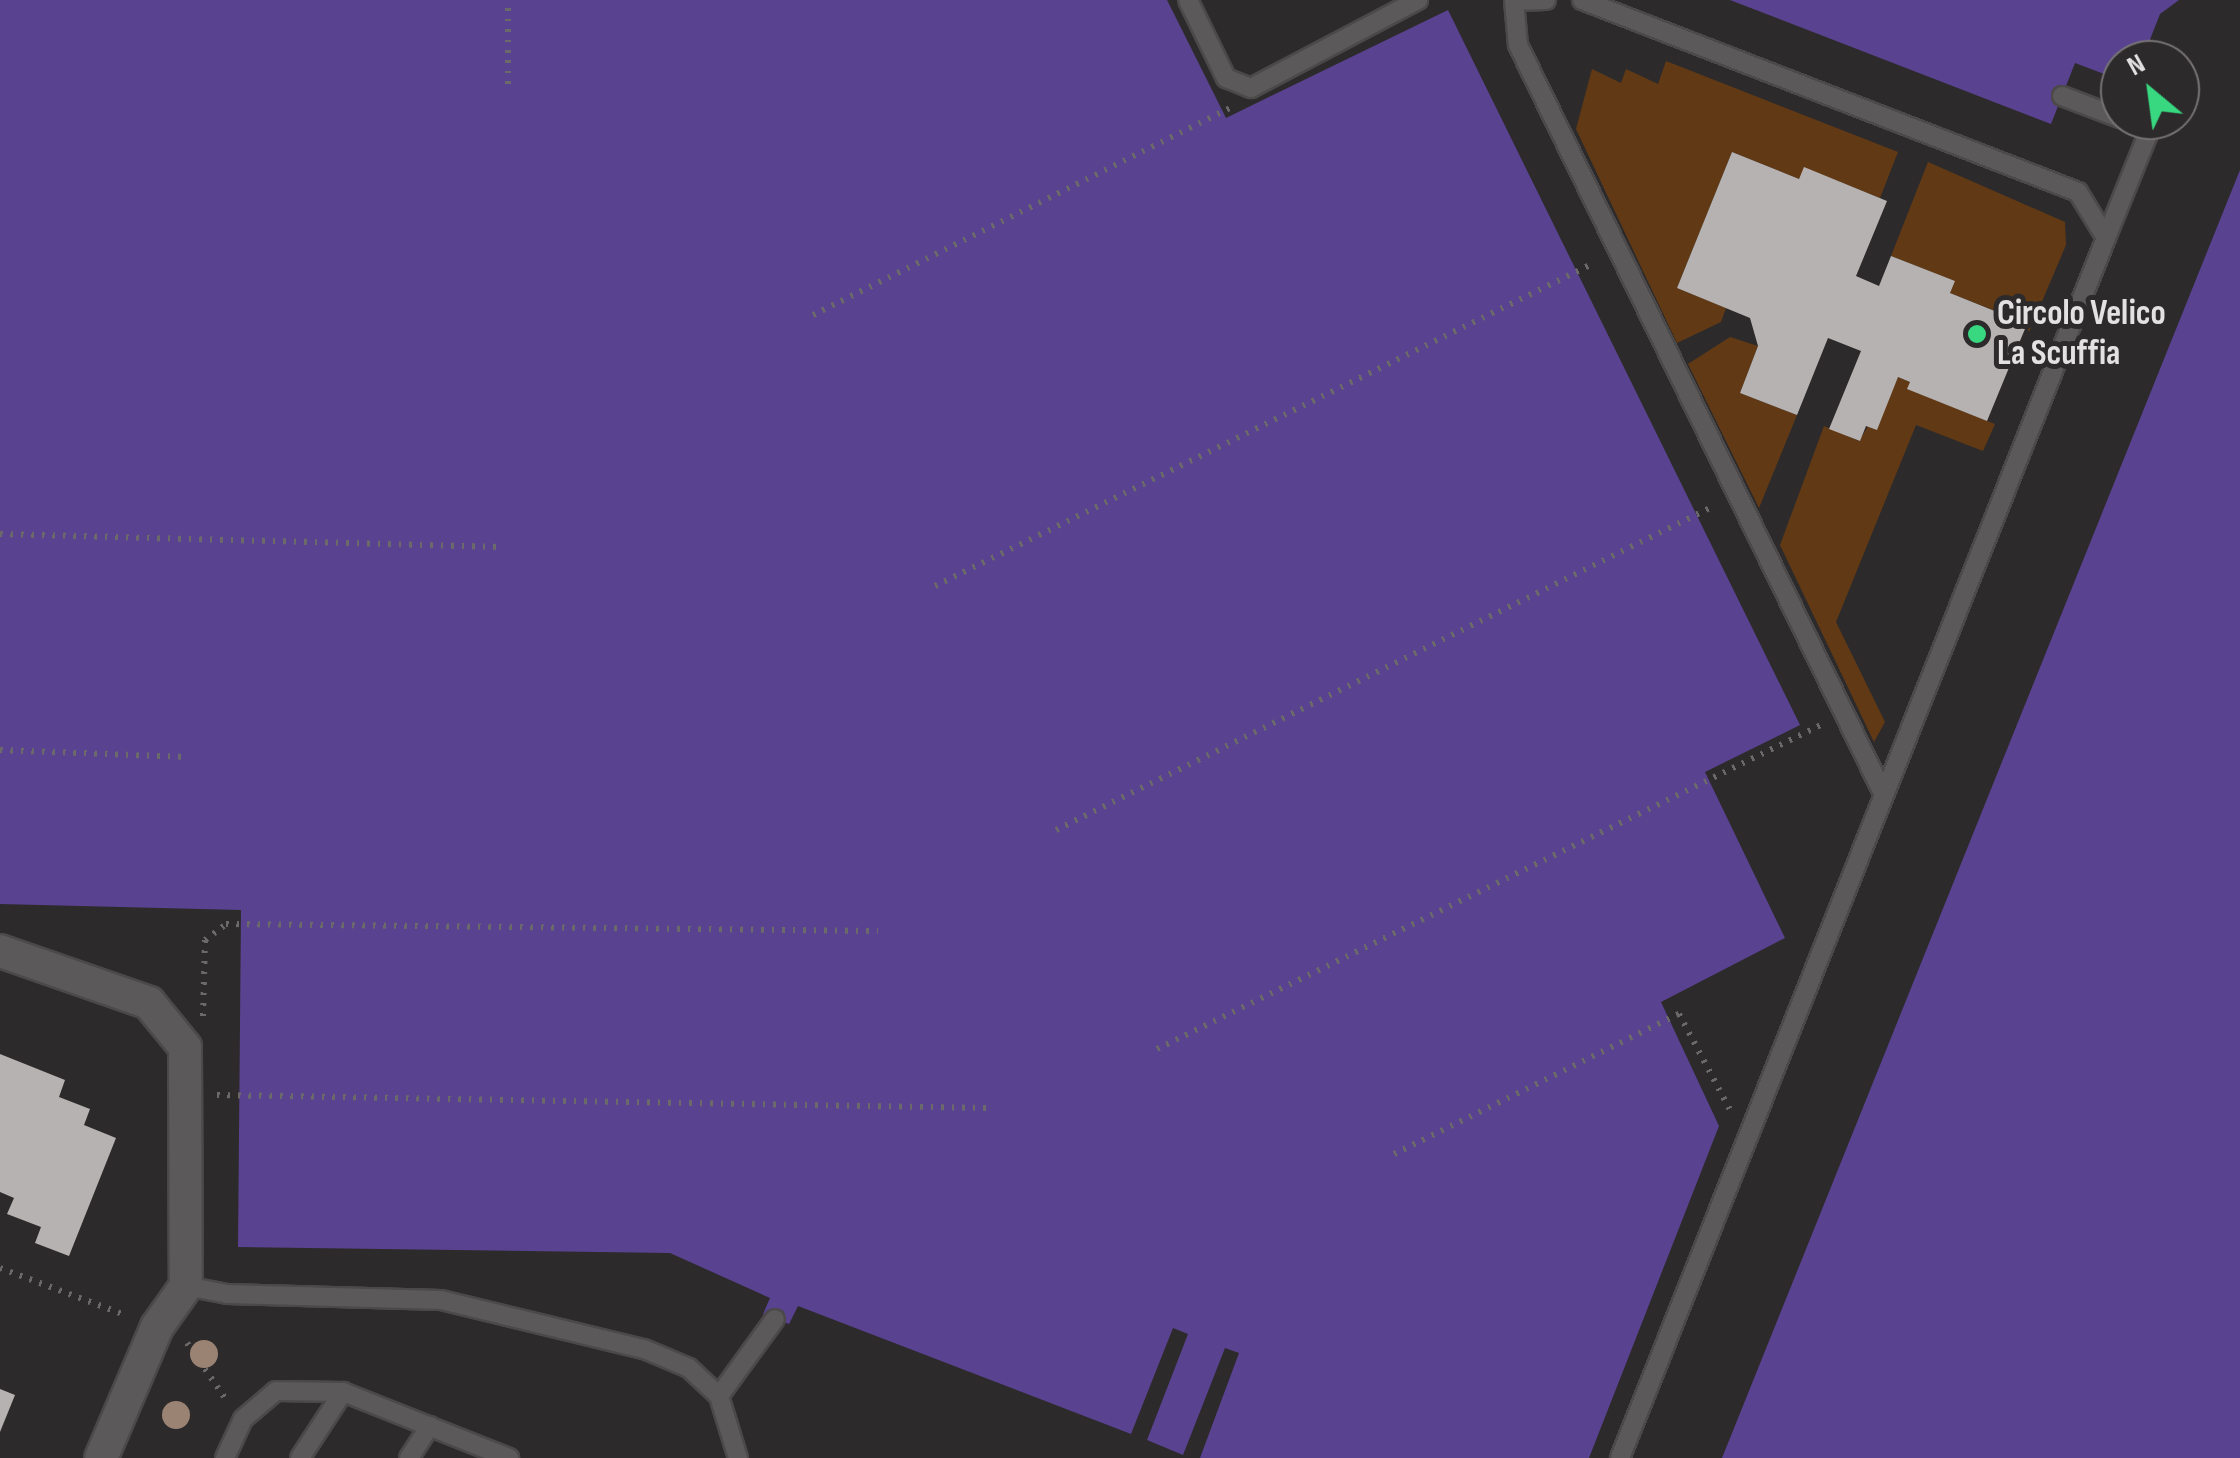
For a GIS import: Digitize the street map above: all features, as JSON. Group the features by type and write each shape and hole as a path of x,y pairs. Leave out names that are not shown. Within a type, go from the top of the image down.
{"street":[{"path":"0,951 149,1002 185,1047 186,1286 157,1327 101,1458"}],"lane":[{"path":"1188,0 1226,78 1251,88 1418,0"},
{"path":"1546,0 1513,1 1518,45 1882,790"},
{"path":"1582,0 2078,192 2106,238"},
{"path":"2062,96 2100,111"},
{"path":"1620,1458 1882,790 2146,140"},
{"path":"186,1286 227,1294 441,1300 644,1350 689,1368 719,1396 738,1458"},
{"path":"719,1396 776,1319"},
{"path":"300,1458 343,1392"},
{"path":"226,1458 243,1419 267,1396 343,1392 508,1458"},
{"path":"409,1458 430,1426"}],"path":[{"path":"508,0 508,84"},
{"path":"813,315 1230,111"},
{"path":"935,586 1582,268"},
{"path":"1056,830 1701,512"},
{"path":"0,534 501,547"},
{"path":"1157,1050 1845,714"},
{"path":"0,750 188,757"},
{"path":"226,924 878,931"},
{"path":"1394,1154 1680,1014 1744,1138"},
{"path":"221,1094 990,1108"},
{"path":"0,1268 157,1327 194,1347 218,1391"}],"shaded area":[{"path":"0,0 1167,0 1226,118 1448,10 1800,725 1705,772 1785,938 1661,1002 1719,1126 1589,1458 1200,1458 1239,1353 1225,1348 1183,1455 1147,1440 1188,1334 1173,1328 1131,1434 798,1306 789,1324 763,1314 770,1298 670,1253 238,1247 241,910 0,904"},
{"path":"1730,0 2179,0 2160,14 2150,40 2100,40 2100,72 2075,63 2051,124"},
{"path":"1666,61 1898,152 1880,198 1805,168 1799,179 1732,152 1677,288 1726,308 1721,322 1677,343 1576,129 1592,69 1621,83 1626,69 1658,84"},
{"path":"1928,162 2065,222 2066,245 2029,332 2026,323 1950,293 1954,281 1891,256"},
{"path":"2240,170 2240,1458 1722,1458"},
{"path":"1730,337 1758,346 1740,393 1797,415 1759,508 1688,364"},
{"path":"1898,377 1910,382 1908,389 1995,424 1983,451 1916,425 1836,622 1885,722 1874,742 1780,545 1824,426 1859,441"}],"building":[{"path":"1732,152 1799,179 1804,167 1887,201 1856,276 1879,286 1891,256 1955,281 1950,293 2027,324 1987,421 1907,389 1910,382 1898,377 1877,430 1866,426 1860,441 1829,429 1861,351 1828,338 1797,415 1740,393 1758,346 1750,318 1677,288"},
{"path":"0,1054 65,1080 59,1097 90,1109 84,1125 116,1138 69,1256 35,1243 41,1227 7,1214 14,1198 0,1192"},
{"path":"0,1389 15,1395 0,1432"}],"place":[{"name":"Circolo Velico La Scuffia","path":"1977,334"}]}
